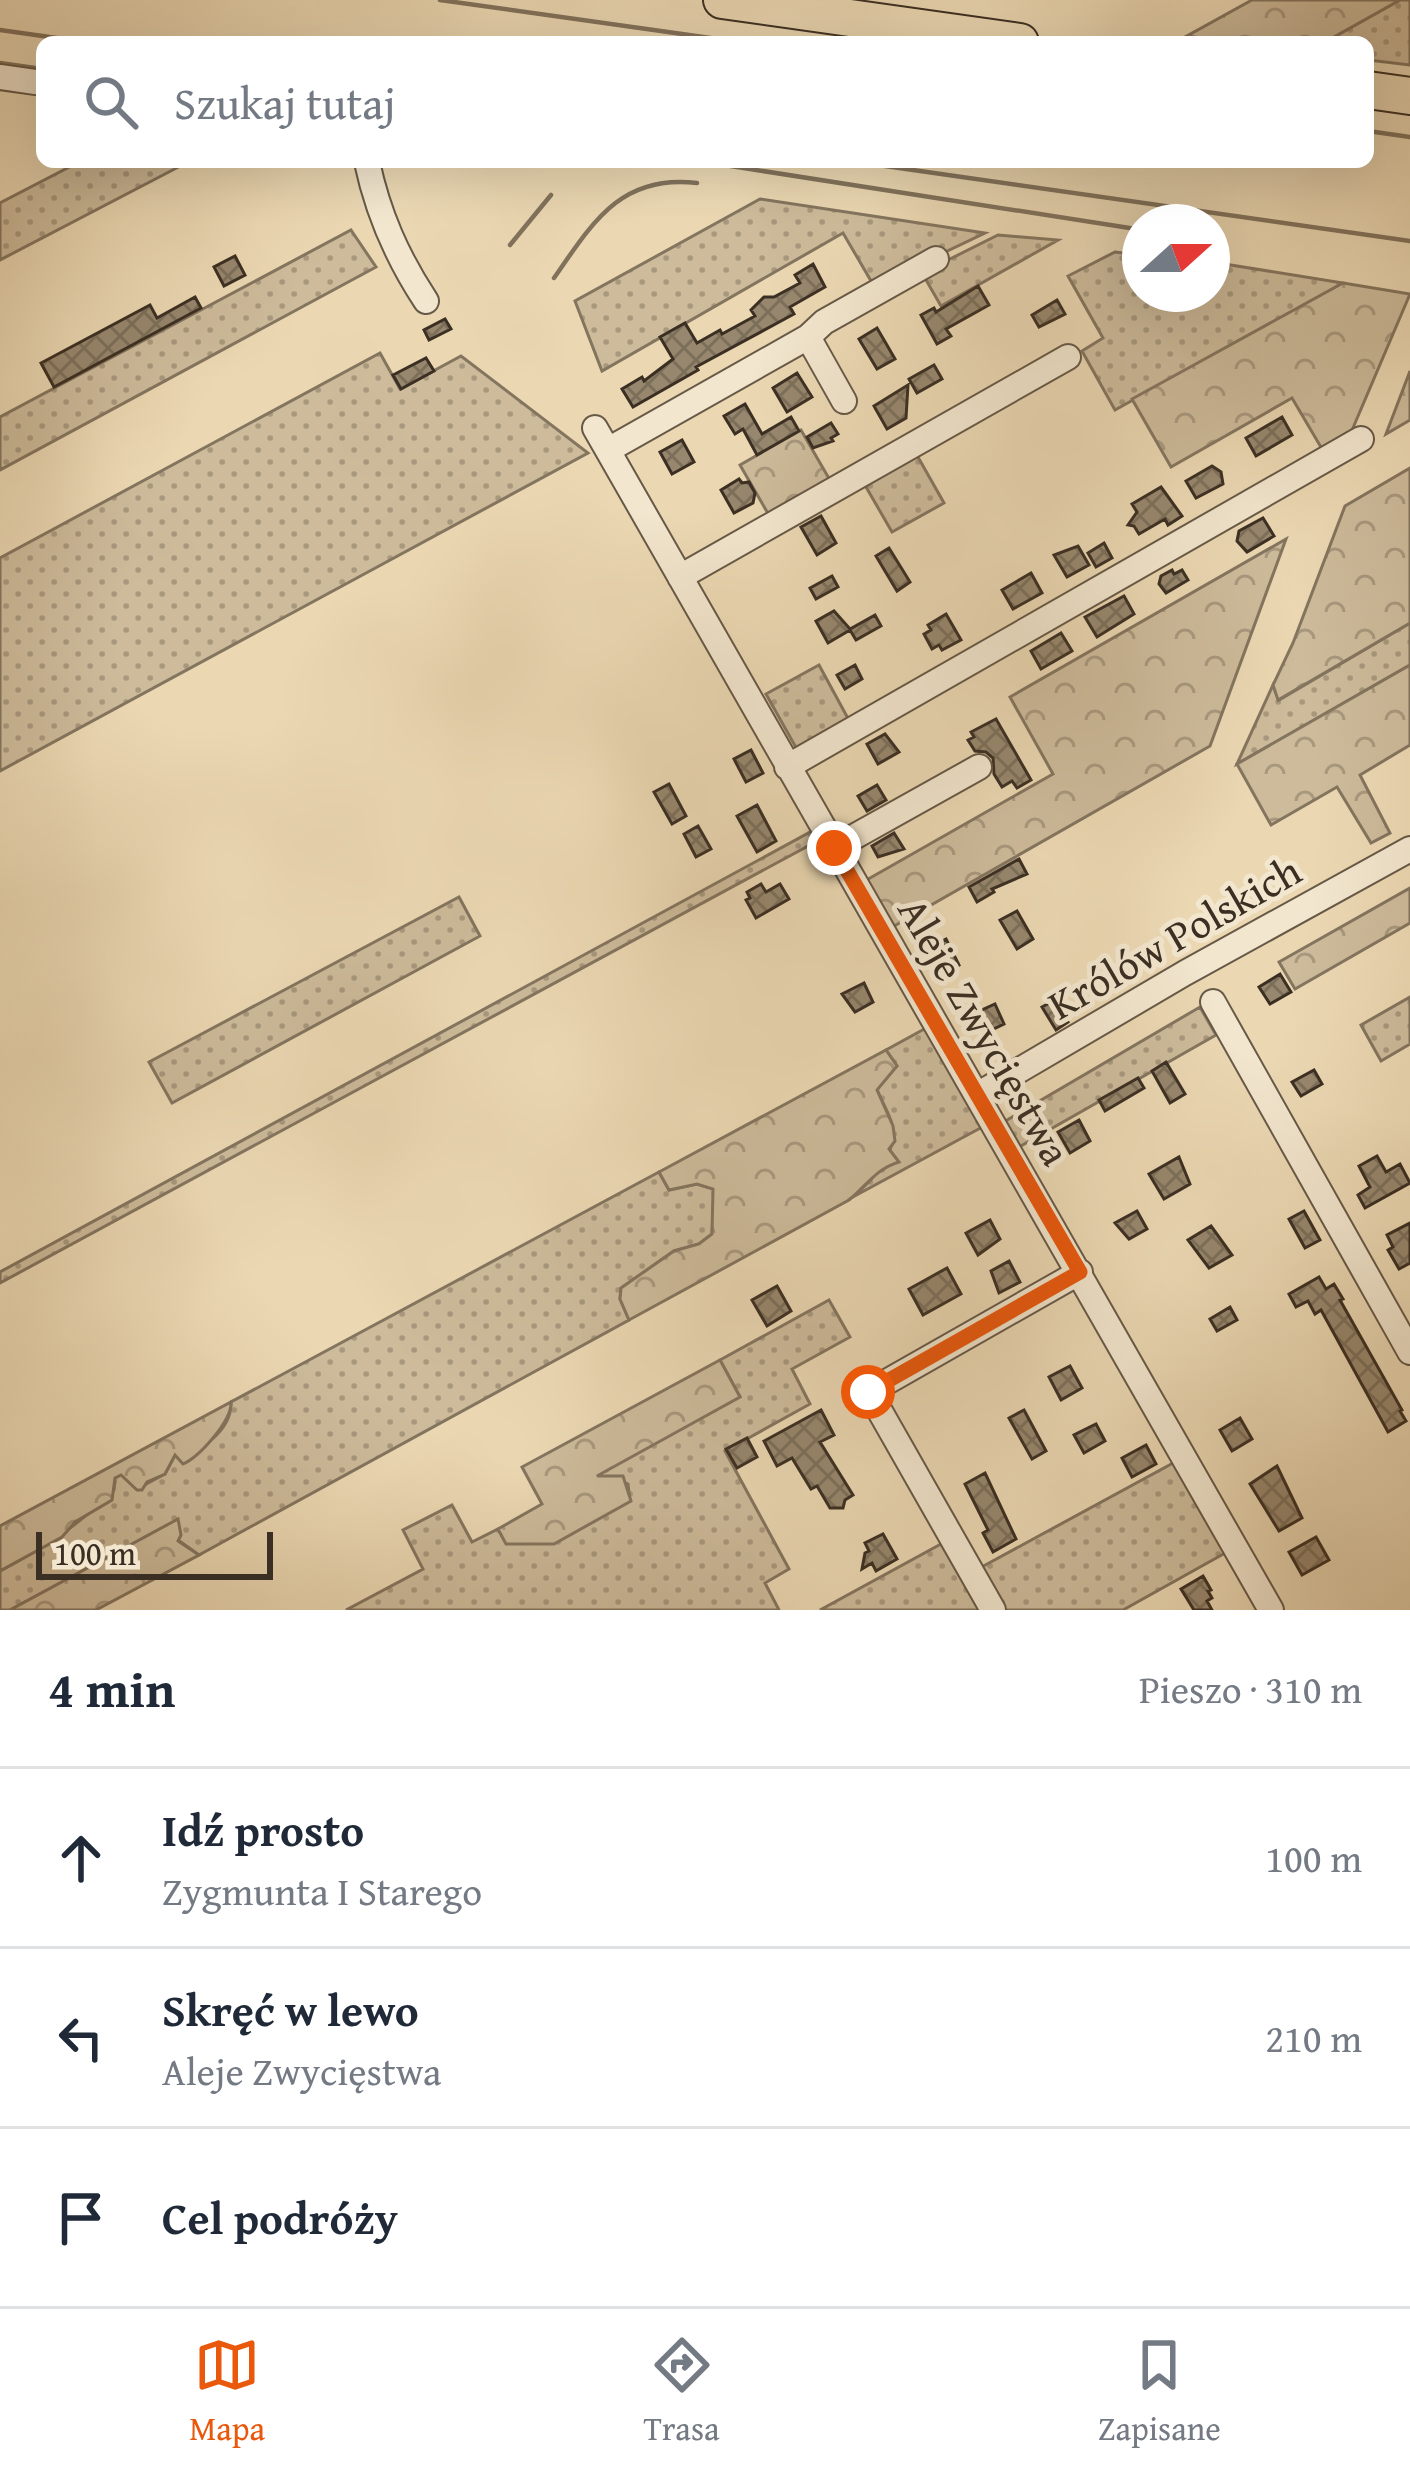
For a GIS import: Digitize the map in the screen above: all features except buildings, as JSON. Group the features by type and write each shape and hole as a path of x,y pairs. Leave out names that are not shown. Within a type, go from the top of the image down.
{"highway":[{"path":"722,0 977,36"},
{"path":"1374,91 1410,95"}],"street":[{"path":"0,77 36,82"},
{"path":"370,168 400,262 426,301"},
{"path":"844,401 808,337 824,322 936,259"},
{"name":"Aleje Zwycięstwa","path":"808,337 602,439 1271,1610"},
{"path":"680,577 1068,357"},
{"path":"788,767 1361,440"},
{"path":"834,848 979,767"},
{"name":"Królów Polskich","path":"977,1095 1410,849"},
{"path":"1213,1002 1410,1352"},
{"path":"992,1610 868,1392 1080,1272"}],"green space":[{"path":"1252,0 1400,0 1336,36 1187,36"},
{"path":"1400,0 1410,0 1410,65 1374,61 1374,36 1336,36"},
{"path":"67,168 176,168 0,260 0,203"},
{"path":"760,199 985,233 874,286 843,233 602,371 575,301"},
{"path":"351,230 376,267 0,470 0,417"},
{"path":"998,235 1058,240 941,306 922,273"},
{"path":"1122,253 1122,312 1230,312 1230,265 1343,283 1115,410 1082,351 1103,338 1068,276"},
{"path":"1343,283 1410,294 1347,442 1325,454 1292,398 1171,467 1132,399"},
{"path":"380,353 400,389 461,356 588,453 0,771 0,558"},
{"path":"1410,371 1410,420 1386,434"},
{"path":"801,430 831,482 770,517 740,465"},
{"path":"914,450 944,503 892,532 862,480"},
{"path":"1410,468 1410,623 1278,700 1273,685 1345,506"},
{"path":"1286,539 1210,746 889,929 863,882 1053,774 1010,697"},
{"path":"1410,623 1410,665 1237,764 1273,685 1279,700"},
{"path":"819,665 851,724 799,753 766,694"},
{"path":"1410,665 1410,745 1360,775 1390,833 1371,843 1337,787 1271,825 1237,764"},
{"path":"814,830 821,839 0,1283 0,1272"},
{"path":"1410,888 1410,923 1295,989 1279,962"},
{"path":"459,897 480,936 172,1103 149,1062"},
{"path":"1410,997 1410,1044 1381,1061 1361,1025"},
{"path":"1200,1007 1216,1035 1019,1147 1002,1123"},
{"path":"928,1027 986,1125 851,1198 874,1176 891,1147 892,1125 877,1089 897,1066 886,1050"},
{"path":"886,1050 897,1066 877,1090 893,1126 895,1141 889,1149 899,1162 878,1173 849,1200 629,1320 620,1299 621,1288 674,1251 699,1244 712,1234 713,1189 697,1184 669,1190 659,1172"},
{"path":"659,1172 669,1190 697,1184 714,1189 712,1234 699,1244 674,1251 621,1288 620,1299 629,1320 199,1555 178,1540 177,1520 10,1610 0,1610 0,1571 87,1514 114,1490 115,1478 121,1474 137,1489 165,1474 175,1455 194,1451 213,1439 226,1422 231,1402"},
{"path":"829,1300 850,1337 792,1369 810,1404 725,1451 789,1569 765,1583 779,1610 346,1610 423,1569 403,1530 452,1505 472,1542 498,1529 506,1543 630,1501 628,1484 595,1476 740,1397 720,1360"},
{"path":"720,1360 740,1397 597,1476 623,1476 631,1501 554,1544 506,1544 498,1529 542,1504 522,1467"},
{"path":"231,1402 220,1428 190,1460 183,1464 175,1455 165,1474 147,1482 142,1490 121,1475 115,1478 112,1500 75,1522 62,1537 0,1571 0,1526"},
{"path":"1175,1462 1227,1552 1123,1610 1002,1610 978,1569"},
{"path":"178,1519 178,1541 199,1555 96,1610 10,1610"},
{"path":"941,1544 981,1610 820,1610"}],"waterway":[{"path":"440,0 696,36"},
{"path":"0,30 42,36"},
{"path":"0,63 36,68"},
{"path":"1374,132 1410,137"},
{"path":"744,168 1122,227"},
{"path":"899,168 1410,241"},
{"path":"554,278 596,221 629,194 671,182 697,183"},
{"path":"510,245 551,195"}],"route":[{"path":"834,848 1080,1272 868,1392"}]}
